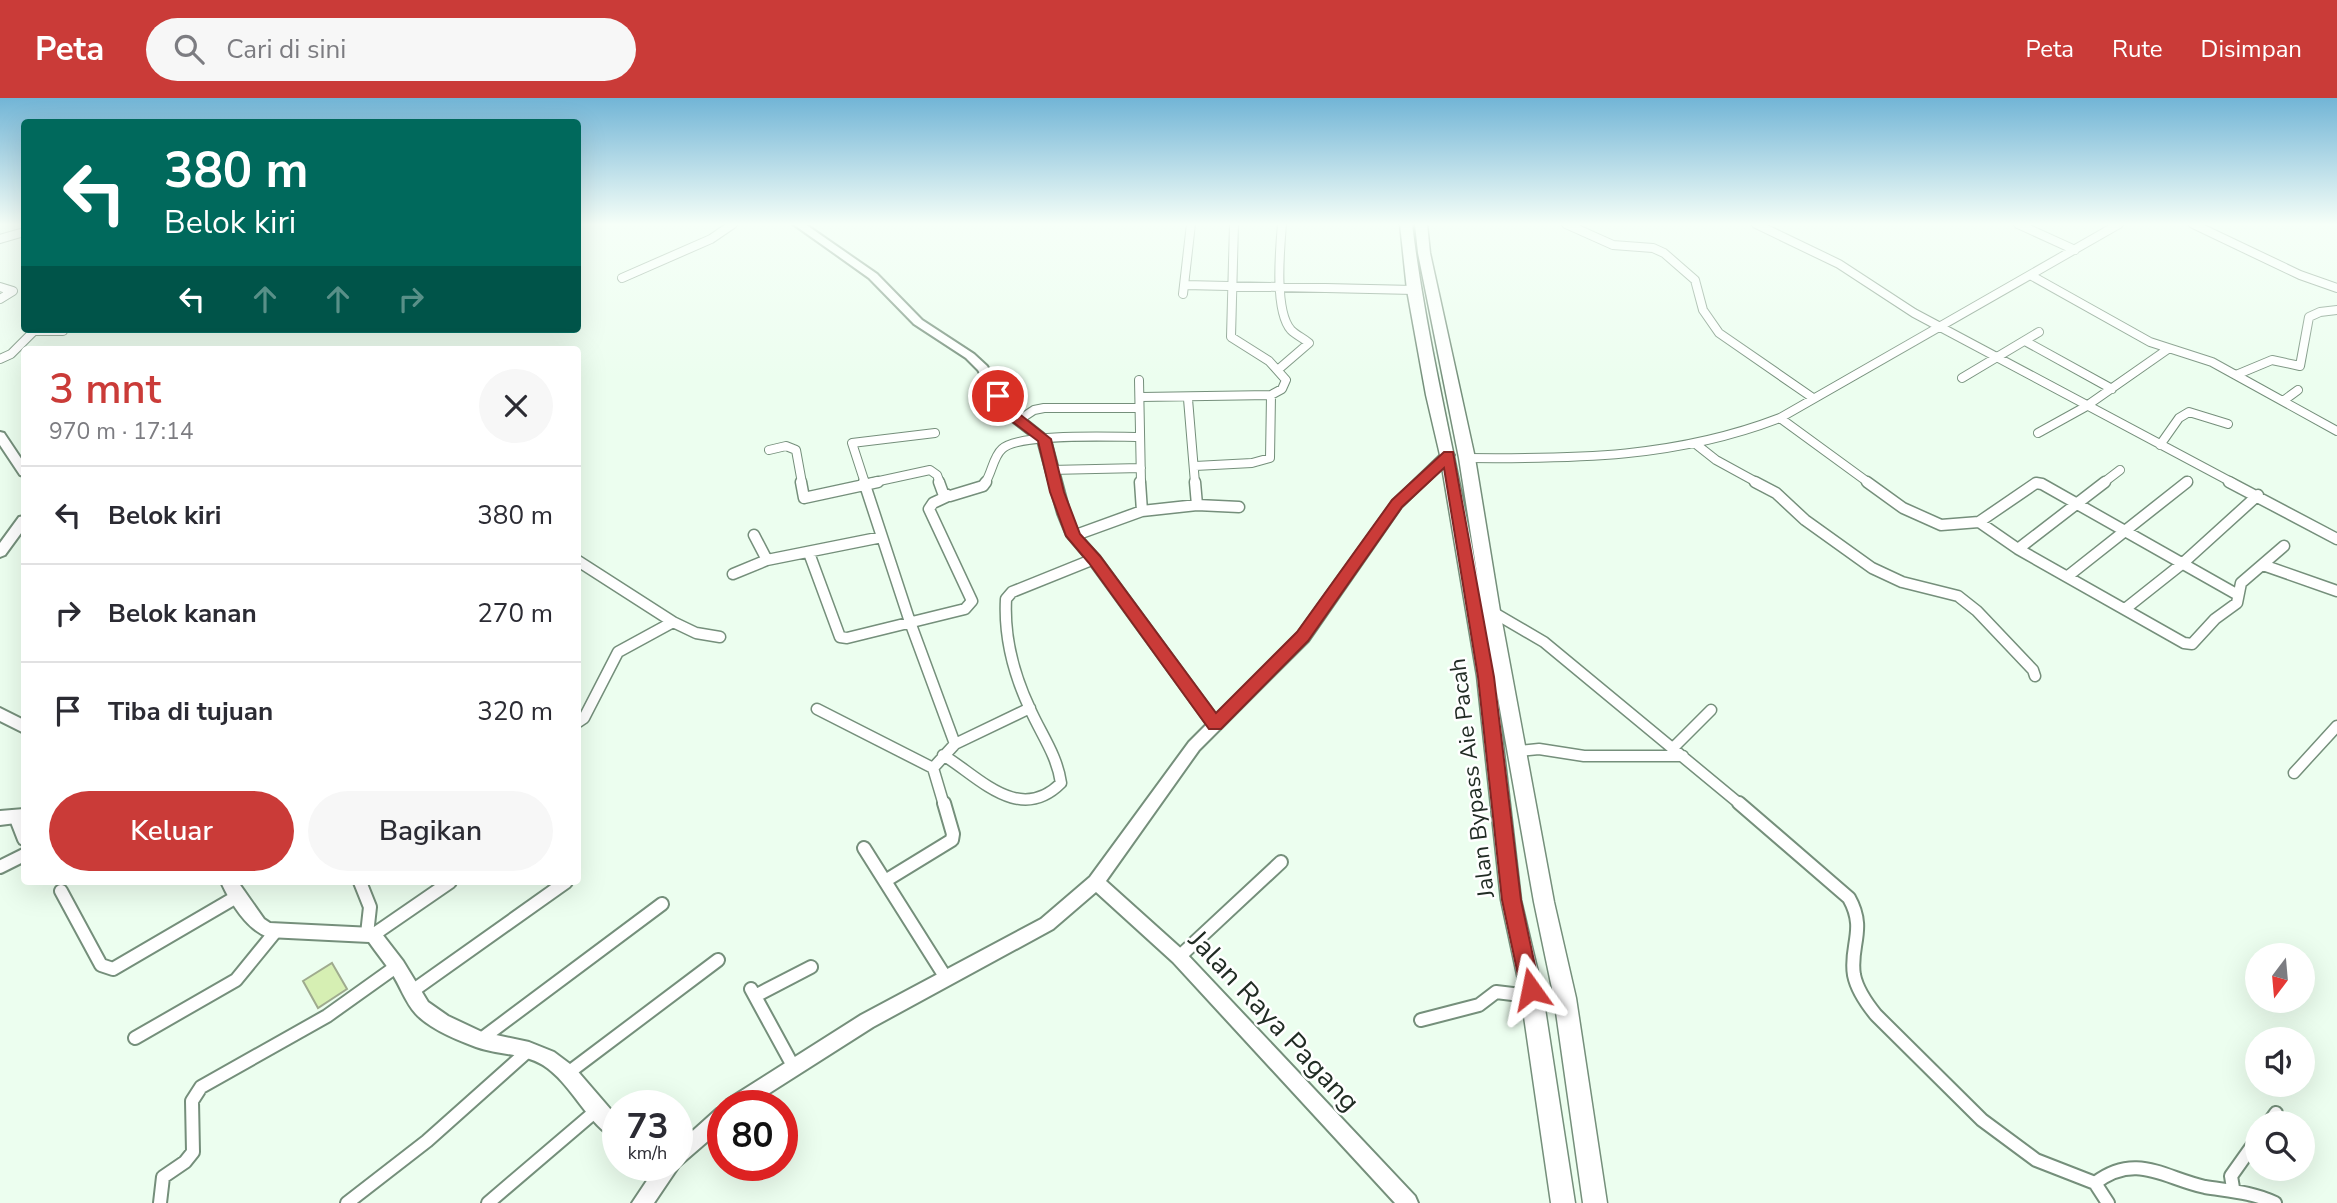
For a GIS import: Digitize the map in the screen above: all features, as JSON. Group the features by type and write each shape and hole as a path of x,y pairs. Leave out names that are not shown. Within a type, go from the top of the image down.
{"highway":[{"name":"Jalan Bypass Aie Pacah","path":"1412,276 1433,395 1458,457 1511,900 1531,989 1563,1203"},
{"path":"1428,276 1458,457 1519,751 1544,902 1565,998 1595,1203"}],"street":[{"path":"622,278 627,276"},
{"path":"871,276 883,284 923,327 970,356 994,384 1007,411 1044,439 1050,470 1073,536 1094,559 1215,724"},
{"path":"1183,294 1186,276"},
{"path":"1141,397 1271,395 1282,389 1286,380 1280,368 1248,351 1231,337 1232,276"},
{"path":"1280,368 1300,354 1309,343 1288,326 1282,276"},
{"path":"1690,276 1695,280 1703,310 1719,333 1813,398"},
{"path":"1857,276 1905,307 2085,407 2258,495 2337,539"},
{"path":"757,1090 867,1021 1047,924 1096,882 1194,747 1303,637 1397,504 1458,457 1498,460 1653,454 1747,432 1780,418 2032,276 2168,349 2213,362 2336,427"},
{"path":"2302,276 2337,288"},
{"path":"1185,285 1414,290"},
{"path":"0,288 13,291 0,299"},
{"path":"2236,374 2272,360 2300,366 2306,348 2303,339 2309,317 2320,312 2337,310"},
{"path":"1962,378 2039,332"},
{"path":"0,359 11,354 32,333"},
{"path":"2025,341 2112,389"},
{"path":"2038,433 2085,407 2168,349"},
{"path":"1139,380 1141,397 1138,437 1142,510"},
{"path":"2283,401 2298,390"},
{"path":"1195,466 1268,460 1271,395"},
{"path":"1188,398 1197,505"},
{"path":"1019,420 1034,410 1044,408 1139,408"},
{"path":"2160,446 2179,418 2189,412 2228,424"},
{"path":"1780,418 1903,508 1925,520 1941,525 1979,523 2036,483 2077,503 2238,595"},
{"path":"935,433 852,443 911,622 955,744"},
{"path":"0,436 21,467"},
{"path":"809,553 840,637 847,638 965,609 972,601 929,509 933,503 982,486 1006,444 1044,439 1138,437"},
{"path":"1698,445 1716,460 1776,493 1805,520 1872,568 1902,582 1944,592 1967,603 2004,637 2034,670 2035,676"},
{"path":"769,450 786,446 796,450 804,498 930,470 937,475 943,493 948,496"},
{"path":"1050,470 1141,468"},
{"path":"2018,549 2120,470"},
{"path":"2068,576 2188,481"},
{"path":"2125,609 2182,563 2258,495"},
{"path":"1073,536 1142,510 1197,505 1239,507"},
{"path":"1979,523 2018,549 2177,641 2192,644 2215,619 2237,603 2241,583 2284,546"},
{"path":"0,552 21,524"},
{"path":"754,535 767,560"},
{"path":"733,574 767,560 883,537"},
{"path":"943,755 1004,798 1027,800 1054,791 1062,783 1044,733 1030,708 1006,631 1006,599 1012,592 1094,559"},
{"path":"581,563 673,622 696,634 720,637"},
{"path":"2263,565 2337,591"},
{"path":"1491,611 1512,619 1528,630 1683,756 1849,898 1858,915 1854,975 1865,1002 1876,1015 1982,1120 2036,1160 2095,1183 2108,1203"},
{"path":"581,715 618,652 673,622"},
{"path":"933,768 955,744 1030,708"},
{"path":"817,709 933,768 953,834 952,840 885,881"},
{"path":"1673,748 1711,710"},
{"path":"0,714 21,725"},
{"path":"2294,773 2337,726"},
{"path":"1519,751 1539,749 1584,756 1683,756"},
{"path":"13,817 21,833"},
{"path":"864,848 947,978"},
{"path":"0,867 21,856"},
{"path":"1179,957 1281,862"},
{"name":"Jalan Raya Pagang","path":"1096,882 1179,957 1408,1203"},
{"path":"362,885 368,894 370,934 397,966 422,1008 442,1023 480,1040 528,1050 548,1058 568,1073 602,1115"},
{"path":"61,891 101,965 113,969 234,889 258,924 276,931 370,934 445,885"},
{"path":"411,992 562,885"},
{"path":"480,1040 662,904"},
{"path":"135,1038 236,981 276,931"},
{"path":"568,1073 718,960"},
{"path":"160,1203 163,1177 193,1152 192,1101 201,1087 327,1016 397,966"},
{"path":"793,1066 753,993 811,967"},
{"path":"1422,1020 1479,1005 1496,992 1529,996 1531,989"},
{"path":"347,1203 421,1146 528,1050"},
{"path":"488,1203 597,1110"},
{"path":"693,1143 707,1130"},
{"path":"2233,1188 2231,1176 2245,1156"},
{"path":"2095,1183 2109,1170 2138,1168 2183,1178 2200,1185 2233,1188 2275,1203"},
{"path":"642,1203 653,1181"}],"building":[{"path":"332,963 347,989 318,1008 303,981"}],"route":[{"path":"998,396 1007,411 1044,439 1050,470 1073,536 1094,559 1215,724 1303,637 1327,607 1397,504 1448,455 1486,677 1511,900 1531,989"}]}
